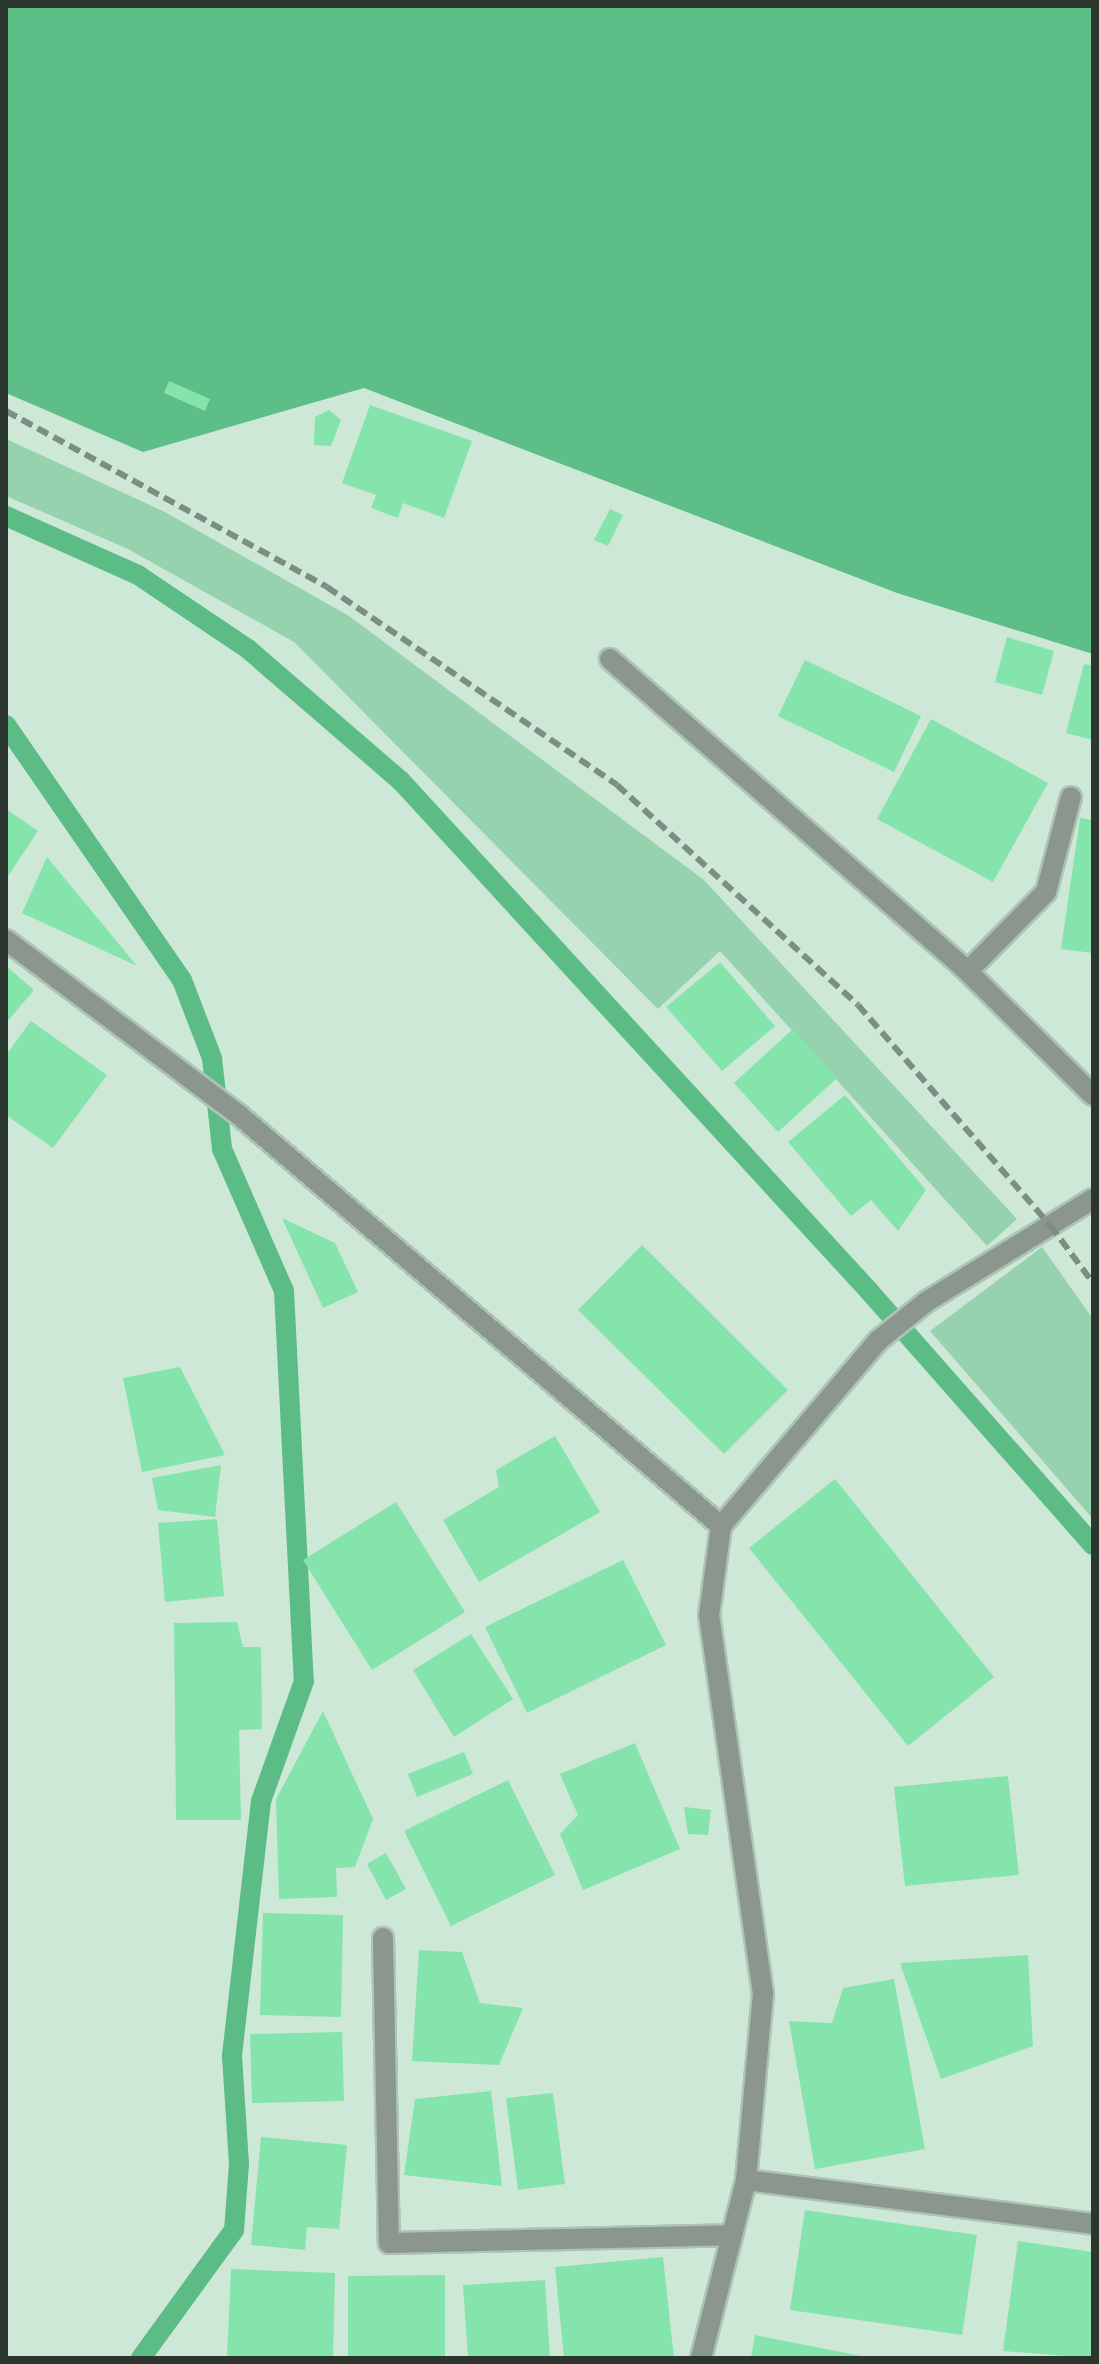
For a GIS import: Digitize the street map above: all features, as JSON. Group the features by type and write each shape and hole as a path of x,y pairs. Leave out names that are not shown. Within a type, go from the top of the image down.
{"street":[{"path":"610,659 968,971 1093,1095"},
{"path":"968,971 1046,892 1071,797"},
{"path":"6,940 239,1115 721,1526"},
{"path":"701,2358 746,2180 763,1994 709,1616 721,1526 879,1340 919,1307 1093,1199"},
{"path":"383,1938 389,2243 732,2235"},
{"path":"746,2180 1093,2224"}],"green space":[{"path":"6,6 1093,6 1093,654 897,593 364,388 143,452 6,393"},
{"path":"6,439 163,511 349,616 704,880 1017,1219 987,1246 720,951 658,1009 294,642 128,549 6,496"},
{"path":"1042,1247 1093,1319 1093,1519 930,1331"}],"building":[{"path":"169,381 210,399 205,411 164,393"},
{"path":"370,405 472,441 444,518 403,503 398,518 371,508 376,495 342,483"},
{"path":"329,410 341,420 331,446 314,445 315,417"},
{"path":"610,509 623,515 608,546 594,540"},
{"path":"1007,637 1054,651 1042,695 995,682"},
{"path":"805,660 921,716 894,772 778,716"},
{"path":"1084,664 1093,666 1093,740 1066,733"},
{"path":"931,719 1048,783 993,882 877,819"},
{"path":"6,809 38,831 6,879"},
{"path":"1080,818 1093,820 1093,953 1061,949"},
{"path":"47,857 137,966 22,913"},
{"path":"720,962 775,1026 722,1071 666,1007"},
{"path":"6,966 34,990 6,1023"},
{"path":"31,1021 107,1075 53,1148 6,1115 6,1055"},
{"path":"793,1029 837,1078 778,1132 734,1083"},
{"path":"845,1095 926,1190 898,1231 871,1200 851,1216 788,1142"},
{"path":"282,1218 335,1243 358,1292 323,1308"},
{"path":"642,1245 788,1390 724,1454 578,1310"},
{"path":"180,1367 225,1455 142,1472 123,1378"},
{"path":"555,1436 600,1512 479,1582 443,1520 499,1487 496,1470"},
{"path":"221,1465 215,1517 158,1510 152,1478"},
{"path":"835,1479 994,1677 908,1746 749,1548"},
{"path":"396,1502 465,1612 372,1670 303,1560"},
{"path":"217,1519 224,1596 165,1602 158,1523"},
{"path":"623,1560 666,1645 527,1713 485,1627"},
{"path":"237,1622 243,1647 261,1647 262,1729 239,1730 241,1820 176,1820 174,1623"},
{"path":"471,1634 513,1699 454,1737 413,1670"},
{"path":"323,1711 373,1819 355,1867 336,1868 337,1897 279,1899 276,1799"},
{"path":"635,1743 680,1849 583,1890 560,1834 578,1815 560,1774"},
{"path":"464,1752 473,1774 417,1797 408,1774"},
{"path":"1008,1776 1019,1875 905,1886 894,1787"},
{"path":"508,1780 555,1875 451,1926 404,1831"},
{"path":"684,1807 711,1810 708,1835 688,1834"},
{"path":"386,1853 406,1889 386,1900 367,1864"},
{"path":"263,1913 343,1915 341,2017 260,2015"},
{"path":"419,1950 462,1952 480,2003 523,2008 499,2065 412,2061"},
{"path":"1028,1955 1033,2046 941,2079 900,1963"},
{"path":"894,1979 925,2149 815,2169 789,2021 832,2023 843,1988"},
{"path":"342,2032 344,2101 252,2103 250,2034"},
{"path":"491,2091 502,2186 404,2175 415,2099"},
{"path":"553,2093 565,2184 518,2190 506,2098"},
{"path":"261,2137 347,2145 339,2229 307,2227 305,2250 251,2245"},
{"path":"805,2210 977,2235 962,2335 790,2310"},
{"path":"1018,2241 1093,2252 1093,2358 1003,2351"},
{"path":"663,2257 674,2358 564,2358 555,2267"},
{"path":"231,2269 335,2273 333,2358 227,2358"},
{"path":"445,2275 445,2358 348,2358 348,2276"},
{"path":"545,2280 550,2358 468,2358 463,2285"},
{"path":"755,2335 866,2357 866,2358 751,2358"}],"waterway":[{"path":"6,516 138,575 248,649 400,780 869,1291 1093,1545"},
{"path":"6,725 182,980 212,1058 222,1149 284,1291 304,1681 261,1801 232,2056 239,2164 234,2230 141,2358"}],"railway":[{"path":"6,411 327,587 617,785 858,1005 1050,1225 1093,1283"}]}
